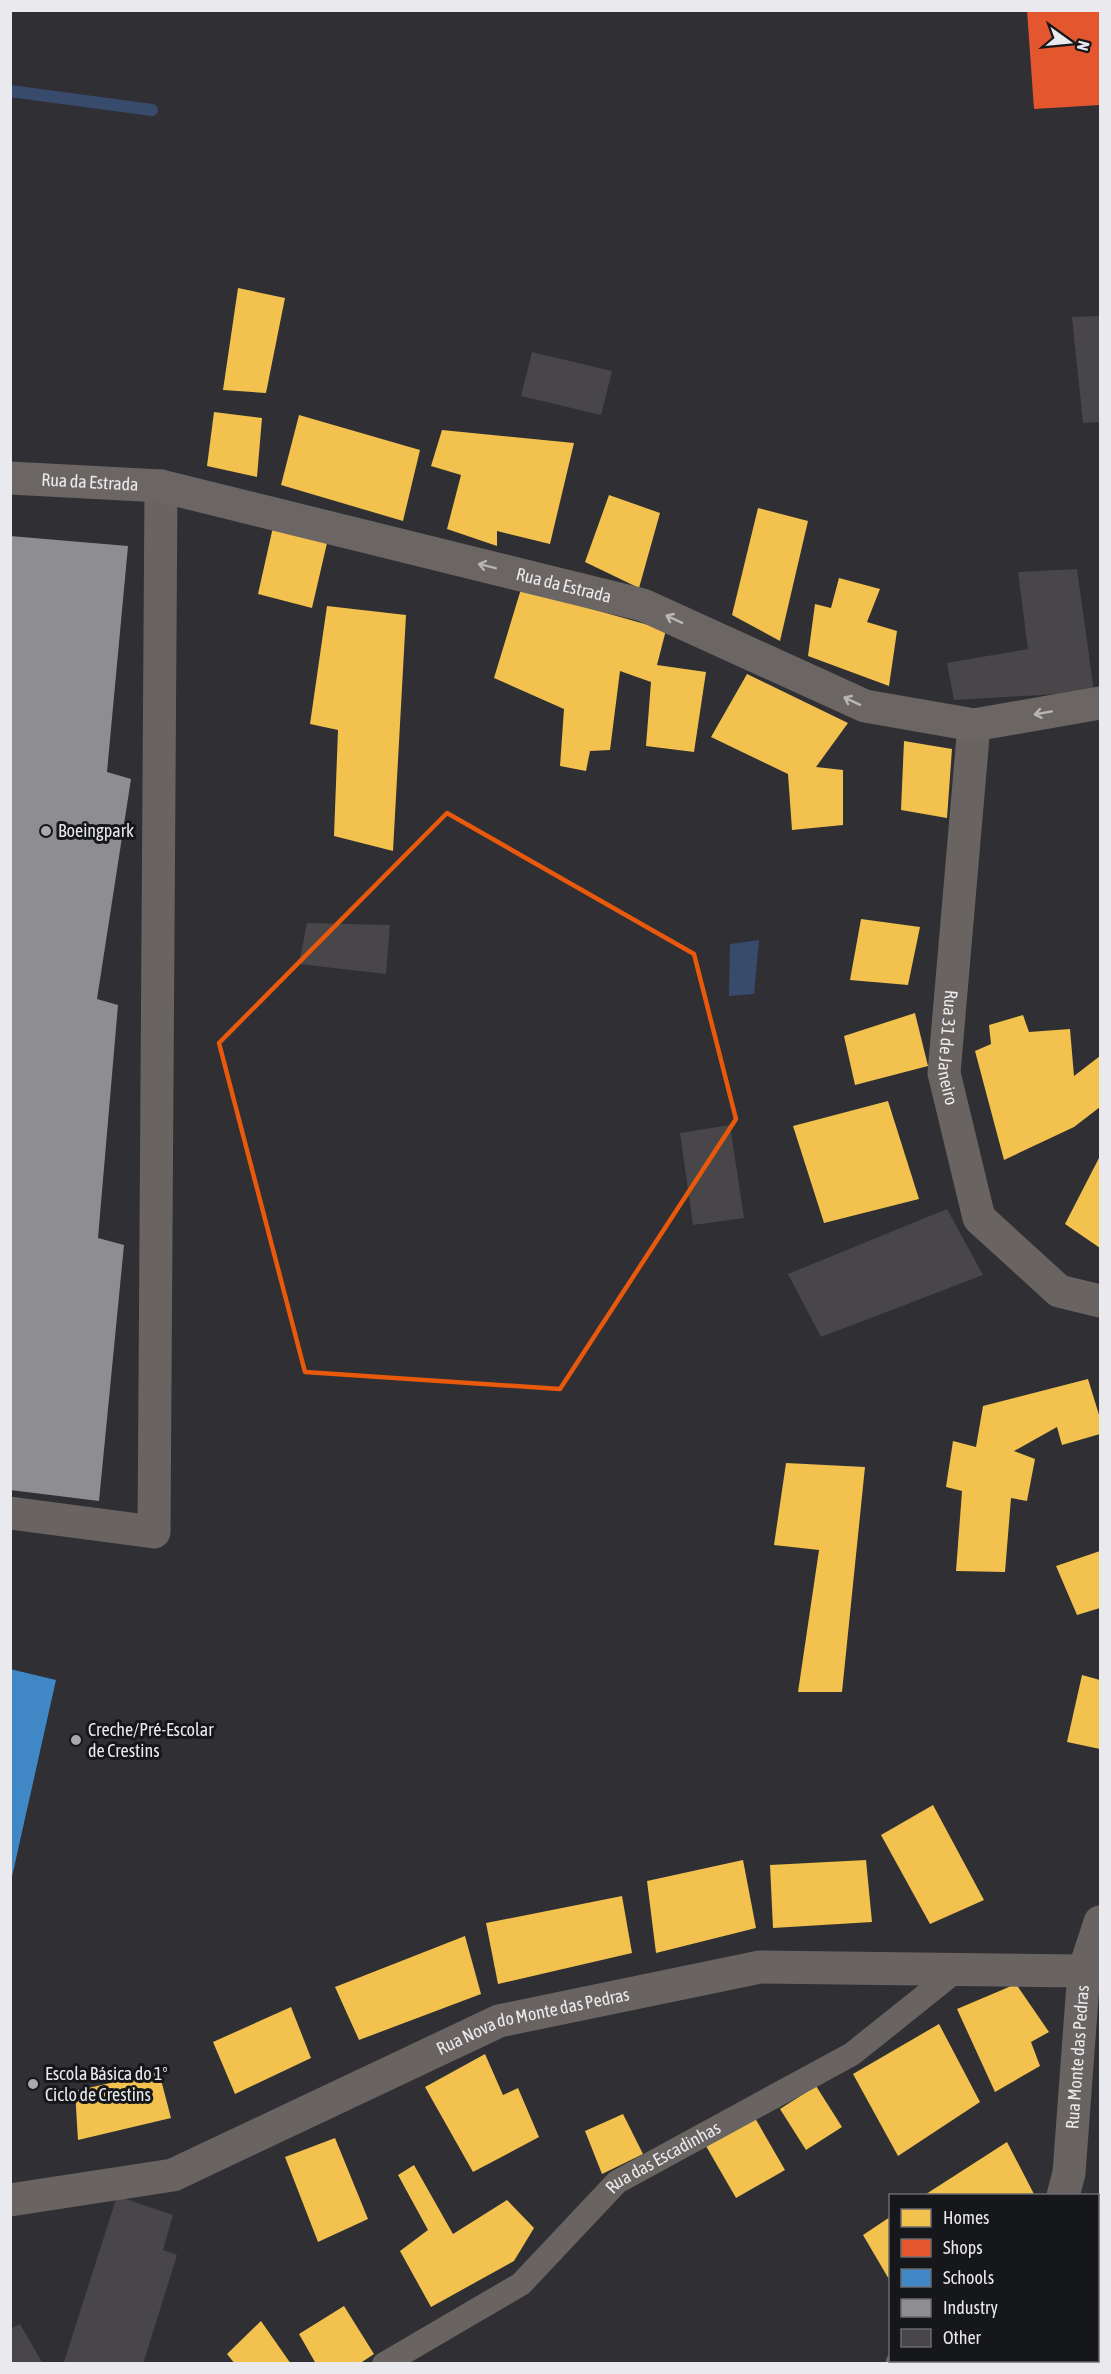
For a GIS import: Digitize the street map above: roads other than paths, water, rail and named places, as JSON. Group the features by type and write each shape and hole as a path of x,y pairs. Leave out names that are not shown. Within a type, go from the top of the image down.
{"street":[{"name":"Rua da Estrada","path":"10,478 161,486 643,605 865,706 974,725 1101,703"},
{"path":"10,1513 154,1532 161,486"},
{"name":"Rua 31 de Janeiro","path":"974,725 944,1073 979,1218 1059,1291 1101,1301"},
{"name":"Rua Monte das Pedras","path":"1064,2194 1069,2173 1084,1971 1101,1922"},
{"name":"Rua Nova do Monte das Pedras","path":"10,2200 173,2175 499,2021 760,1967 1084,1971"}],"lane":[{"name":"Rua das Escadinhas","path":"384,2364 521,2284 617,2182 852,2054 957,1970"}],"water":[{"path":"759,940 754,994 729,996 730,944"}],"waterway":[{"path":"10,91 152,110"}],"place":[{"name":"Boeingpark","path":"46,831"},
{"name":"Creche/Pré-Escolar de Crestins","path":"76,1740"},
{"name":"Escola Básica do 1º Ciclo de Crestins","path":"33,2084"}]}
